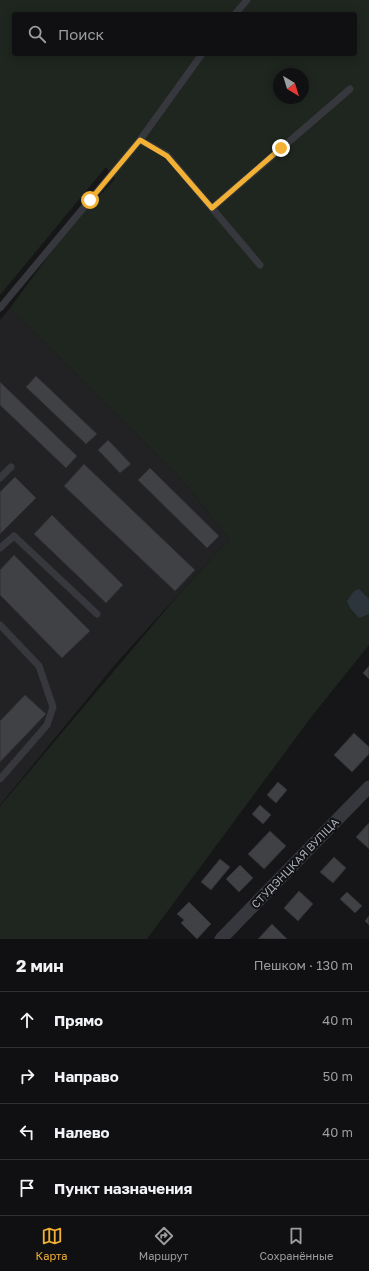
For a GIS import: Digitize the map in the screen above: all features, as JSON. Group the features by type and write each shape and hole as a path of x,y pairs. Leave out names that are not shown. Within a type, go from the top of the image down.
{"street":[{"name":"СТУДЭНЦКАЯ ВУЛІЦА","path":"221,939 369,786"}],"lane":[{"path":"237,12 247,0"},
{"path":"0,308 140,140 201,56"},
{"path":"212,208 350,88"},
{"path":"140,140 167,156 260,265"},
{"path":"0,478 11,467"},
{"path":"0,548 14,536 97,614"},
{"path":"0,625 39,666 52,707 47,725 0,779"}],"shaded area":[{"path":"0,0 369,0 369,645 312,716 147,939 0,939 0,806 174,600 229,539 180,477 10,308 69,228 115,179 106,167 0,295"},
{"path":"10,308 180,477 229,539 118,661 0,805 0,320"},
{"path":"359,589 369,599 369,614 359,618 350,608 347,601 354,591"}],"building":[{"path":"36,376 97,434 86,444 26,387"},
{"path":"0,382 77,456 66,468 0,405"},
{"path":"108,440 131,464 120,473 98,450"},
{"path":"84,464 195,570 175,591 64,486"},
{"path":"150,468 219,536 207,548 138,480"},
{"path":"15,477 36,498 0,534 0,492"},
{"path":"52,515 123,585 106,603 34,534"},
{"path":"14,555 90,631 62,658 0,595 0,570"},
{"path":"369,666 369,679 363,673"},
{"path":"25,695 46,714 0,762 0,721"},
{"path":"354,733 369,747 369,754 352,772 334,755"},
{"path":"278,782 287,790 276,803 267,795"},
{"path":"260,805 271,815 263,824 252,814"},
{"path":"369,823 369,849 356,837"},
{"path":"270,831 286,846 264,869 248,854"},
{"path":"334,857 346,868 333,883 320,872"},
{"path":"220,859 230,867 211,890 201,882"},
{"path":"240,865 253,878 239,892 226,879"},
{"path":"299,891 313,904 298,921 284,908"},
{"path":"347,892 362,906 355,913 340,899"},
{"path":"189,902 211,924 197,939 181,923 184,920 177,914"},
{"path":"369,916 369,925 365,921"},
{"path":"272,924 287,939 258,939"}],"route":[{"path":"90,200 140,140 167,156 212,208 281,148"}]}
